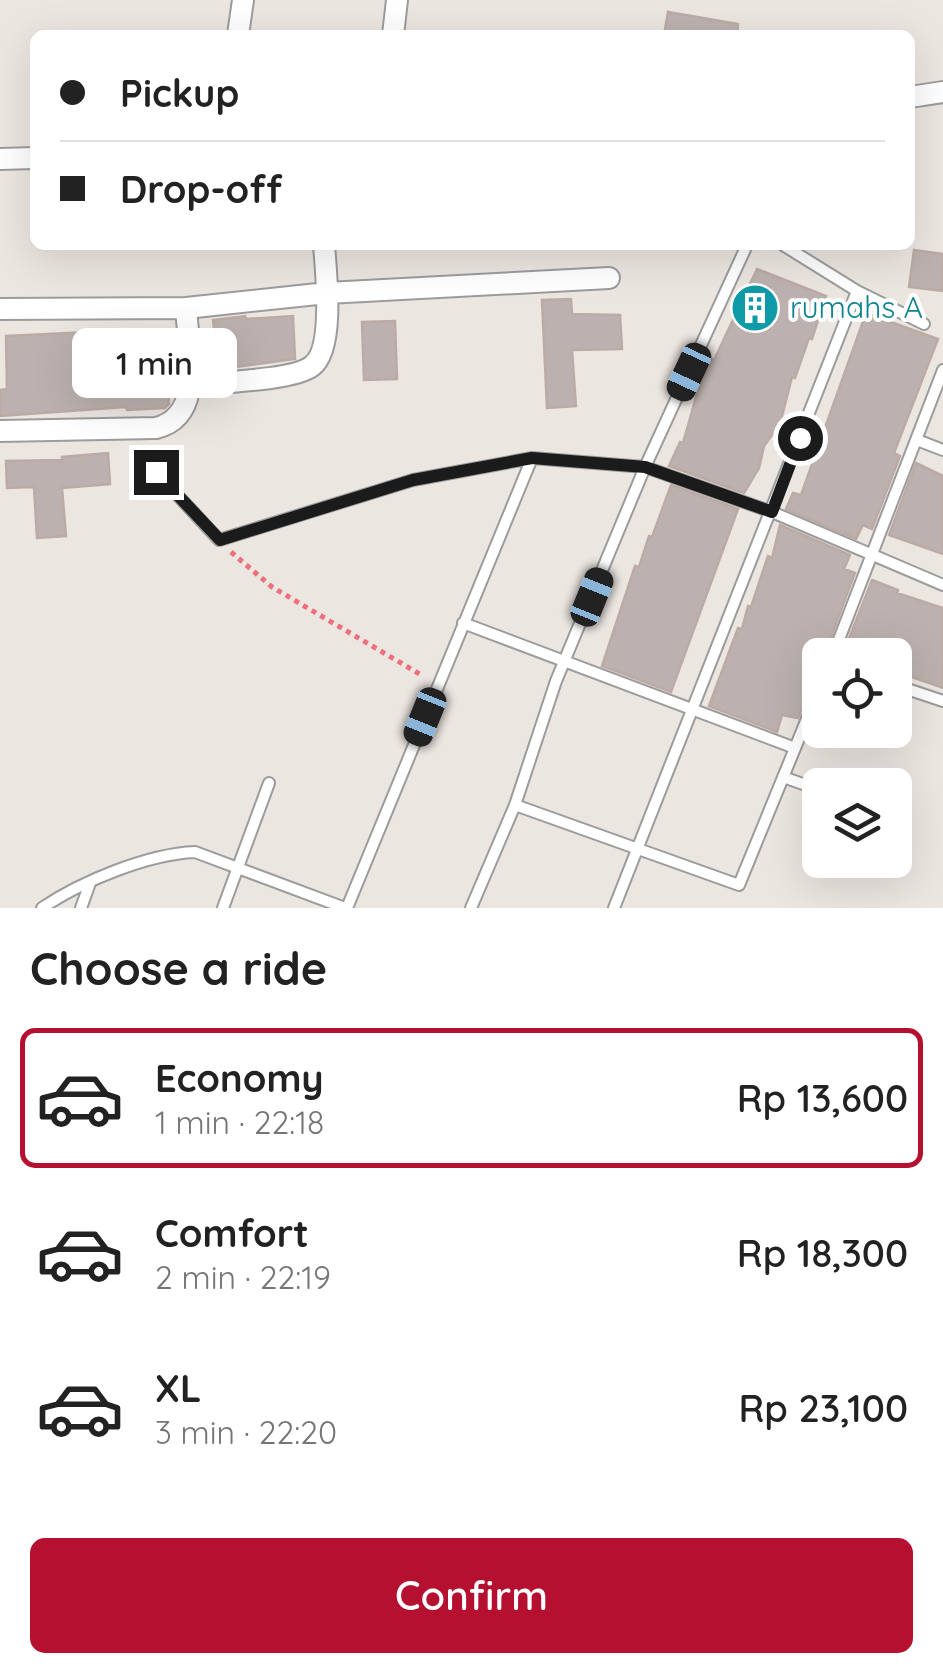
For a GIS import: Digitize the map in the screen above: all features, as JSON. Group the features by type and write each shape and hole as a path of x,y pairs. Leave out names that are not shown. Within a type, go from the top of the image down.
{"street":[{"path":"239,30 243,0"},
{"path":"394,30 397,0"},
{"path":"915,96 943,92"},
{"path":"0,159 30,158"},
{"path":"189,384 295,374 312,366 320,356 324,340 324,250"},
{"path":"0,310 186,308 327,293 609,278"},
{"path":"0,431 166,426 182,414 189,384 186,308"}],"lane":[{"path":"471,908 515,805 556,681 645,467 746,250"},
{"path":"790,250 857,291 924,324"},
{"path":"614,908 857,291"},
{"path":"840,638 943,370"},
{"path":"918,440 943,450"},
{"path":"42,908 90,882 177,853 196,852 346,908 532,458"},
{"path":"156,472 220,540 413,480 532,458 645,467 772,512 943,584"},
{"path":"463,623 795,748"},
{"path":"912,691 943,701"},
{"path":"515,805 739,885 802,731"},
{"path":"783,777 802,784"},
{"path":"222,908 269,783"},
{"path":"81,908 90,882"}],"path":[{"path":"220,540 248,570 272,587 438,685"}],"building":[{"path":"668,12 738,24 737,30 665,30"},
{"path":"914,250 943,254 943,291 909,287"},
{"path":"757,269 826,296 812,339 809,338 795,378 792,377 780,424 764,446 759,468 744,493 669,466 680,442 683,443 700,383"},
{"path":"571,299 572,314 620,315 622,349 572,350 576,406 547,408 542,300"},
{"path":"866,313 938,339 894,453 900,456 872,529 863,525 856,539 786,509 793,493 801,495"},
{"path":"293,316 295,359 219,369 213,320"},
{"path":"395,321 397,379 364,380 362,322"},
{"path":"111,331 111,335 167,333 169,404 165,408 0,416 0,390 7,389 6,336"},
{"path":"108,453 110,484 62,488 66,536 37,538 34,487 7,488 6,461 62,460"},
{"path":"916,463 943,476 943,554 889,535"},
{"path":"671,485 738,509 671,692 602,666 635,566 639,567"},
{"path":"780,525 850,555 844,569 855,573 831,638 802,638 802,708 798,718 782,715 777,732 709,706 768,556 772,558"},
{"path":"872,580 943,608 943,688 912,677 912,638 849,638"}],"place":[{"name":"rumahs A","path":"755,308"}],"route":[{"path":"156,472 220,540 413,480 532,458 645,467 772,512 800,438"}]}
